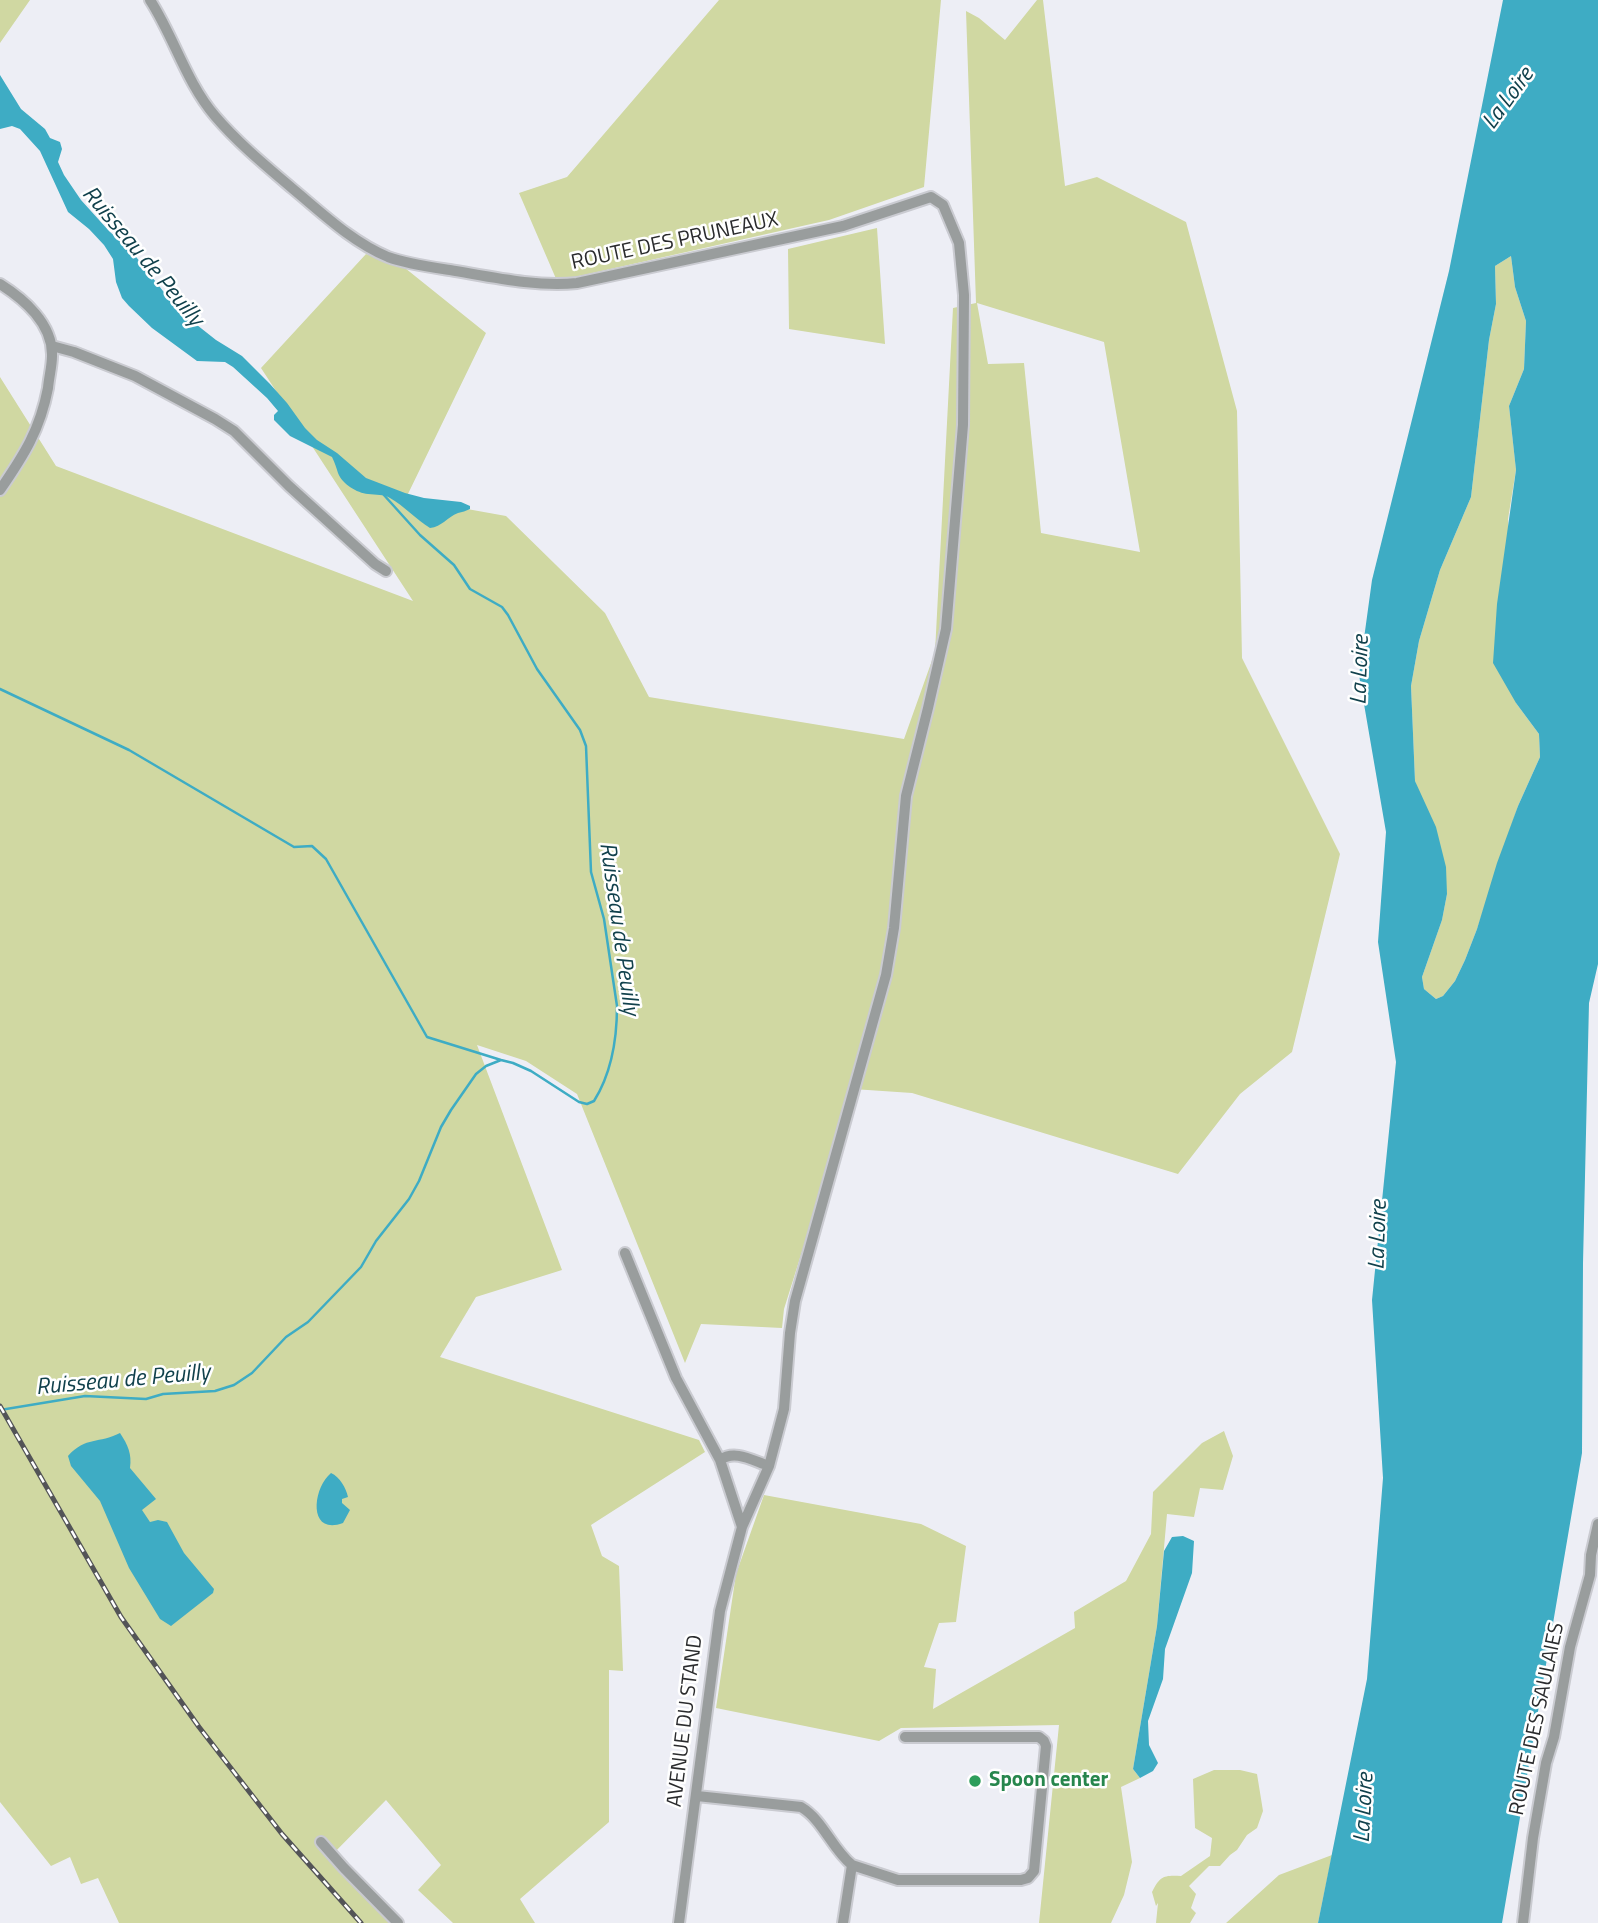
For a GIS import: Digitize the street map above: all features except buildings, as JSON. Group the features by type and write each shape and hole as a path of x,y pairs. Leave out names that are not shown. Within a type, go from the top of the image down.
{"street":[{"name":"ROUTE DES PRUNEAUX","path":"150,0 196,89 214,116 250,152 359,241 390,257 418,265 555,285 577,283 843,226 932,197 943,205"},
{"name":"AVENUE DU STAND","path":"679,1923 720,1611 743,1527 769,1466 786,1395 794,1301 886,975 894,928 906,796 946,629 963,425 964,295 959,243 943,205"},
{"path":"0,284 38,316 52,346 52,365 38,428 0,490"},
{"path":"52,346 135,376 234,431 289,486 386,571"},
{"path":"625,1253 676,1378 720,1460 743,1527"},
{"path":"720,1460 726,1455 735,1455 769,1466"},
{"name":"ROUTE DES SAULAIES","path":"1523,1923 1532,1838 1546,1763 1554,1737 1570,1647 1590,1575 1591,1555 1598,1524"},
{"path":"696,1796 801,1807 810,1812 852,1866 898,1880 1028,1878 1034,1871 1046,1746 1044,1741 1039,1737 905,1737"},
{"path":"321,1842 398,1923"},
{"path":"843,1923 852,1866"}],"green space":[{"path":"0,0 30,0 0,43"},
{"path":"719,0 941,0 924,187 829,220 557,281 519,193 567,177"},
{"path":"1037,0 1043,0 1065,186 1097,177 1186,222 1237,411 1242,658 1340,854 1292,1052 1240,1094 1178,1174 912,1093 853,1089 784,1309 782,1328 701,1324 685,1363 577,1094 526,1061 477,1045 562,1270 476,1297 440,1357 699,1440 705,1452 591,1525 602,1556 619,1566 623,1671 609,1670 609,1822 520,1899 535,1923 453,1923 418,1890 441,1865 386,1800 329,1858 391,1923 119,1923 98,1878 81,1884 70,1857 51,1866 0,1802 0,377 56,466 413,601 261,368 366,254 405,268 486,333 406,498 506,516 605,613 649,697 904,739 935,652 953,308 976,303 966,11 979,18 1005,40","holes":["977,303 1104,342 1140,552 1041,533 1024,363 988,364"]},
{"path":"877,228 885,344 789,329 788,249"},
{"path":"1511,256 1515,287 1526,321 1524,369 1509,406 1516,470 1508,519 1516,703 1539,734 1540,757 1518,806 1465,960 1455,981 1443,996 1436,999 1424,989 1422,977 1442,920 1447,894 1415,781 1411,686 1419,641 1440,570 1471,497 1489,340 1496,304 1495,266"},
{"path":"1224,1431 1233,1456 1223,1490 1200,1488 1194,1517 1167,1514 1157,1626 1133,1769 1140,1778 1121,1787 1132,1862 1124,1895 1111,1923 1039,1923 1059,1725 901,1728 879,1741 716,1708 736,1574 764,1495 921,1524 966,1546 956,1622 939,1623 924,1667 936,1669 933,1709 1075,1628 1074,1612 1126,1581 1151,1534 1153,1492 1202,1443"},
{"path":"1214,1770 1240,1770 1257,1774 1263,1811 1257,1828 1247,1835 1237,1850 1220,1866 1209,1866 1189,1886 1196,1894 1191,1908 1196,1913 1190,1923 1156,1923 1158,1903 1156,1906 1152,1892 1160,1880 1166,1876 1181,1876 1210,1856 1212,1838 1195,1828 1193,1779"},
{"path":"1332,1855 1318,1923 1226,1923 1279,1875"}],"water":[{"name":"La Loire","path":"1503,0 1598,0 1598,964 1589,1003 1582,1453 1502,1923 1318,1923 1367,1679 1383,1478 1372,1300 1396,1062 1378,942 1386,832 1359,675 1372,580 1449,271","holes":["1511,256 1515,287 1526,321 1524,369 1509,406 1516,470 1497,604 1493,663 1516,703 1539,734 1540,757 1518,806 1465,960 1455,981 1443,996 1436,999 1424,989 1422,977 1442,920 1447,894 1446,867 1436,827 1415,781 1411,686 1419,641 1440,570 1471,497 1489,340 1496,304 1495,266"]},
{"path":"0,75 21,109 45,129 50,138 60,142 62,149 58,162 81,200 133,253 178,310 216,340 242,356 287,403 317,440 366,478 424,498 461,502 470,506 470,509 430,528 388,497 355,490 340,477 332,457 290,436 274,420 278,411 233,367 225,362 197,361 152,328 122,298 116,282 113,259 89,229 68,212 40,151 20,129 12,126 0,129"},
{"path":"120,1433 129,1450 130,1468 156,1499 142,1510 150,1522 167,1522 184,1553 214,1589 213,1593 171,1626 160,1619 129,1568 100,1501 71,1466 68,1456 87,1443"},
{"path":"331,1473 344,1487 348,1497 342,1499 342,1503 350,1510 343,1523 332,1525 324,1523 317,1509 320,1489"},
{"path":"1183,1536 1194,1541 1192,1573 1165,1649 1163,1679 1148,1721 1149,1745 1158,1763 1153,1771 1140,1778 1133,1769 1157,1626 1164,1551 1172,1537"}],"waterway":[{"name":"Ruisseau de Peuilly","path":"0,1410 85,1396 146,1399 163,1394 215,1391 234,1385 252,1373 286,1337 308,1322 361,1267 376,1241 409,1199 441,1127 476,1074 501,1060 513,1063 531,1071 579,1102 587,1104 594,1101 605,1079 616,1031 617,1006 604,919 591,872 586,746 580,730 537,669 502,607 470,589 454,565 420,535 383,494"},
{"path":"0,689 129,750 294,847 312,846 326,859 427,1037 501,1060"}],"railway":[{"path":"0,1406 121,1617 199,1727 282,1834 361,1923"}],"place":[{"name":"Spoon center","path":"975,1781"}]}
